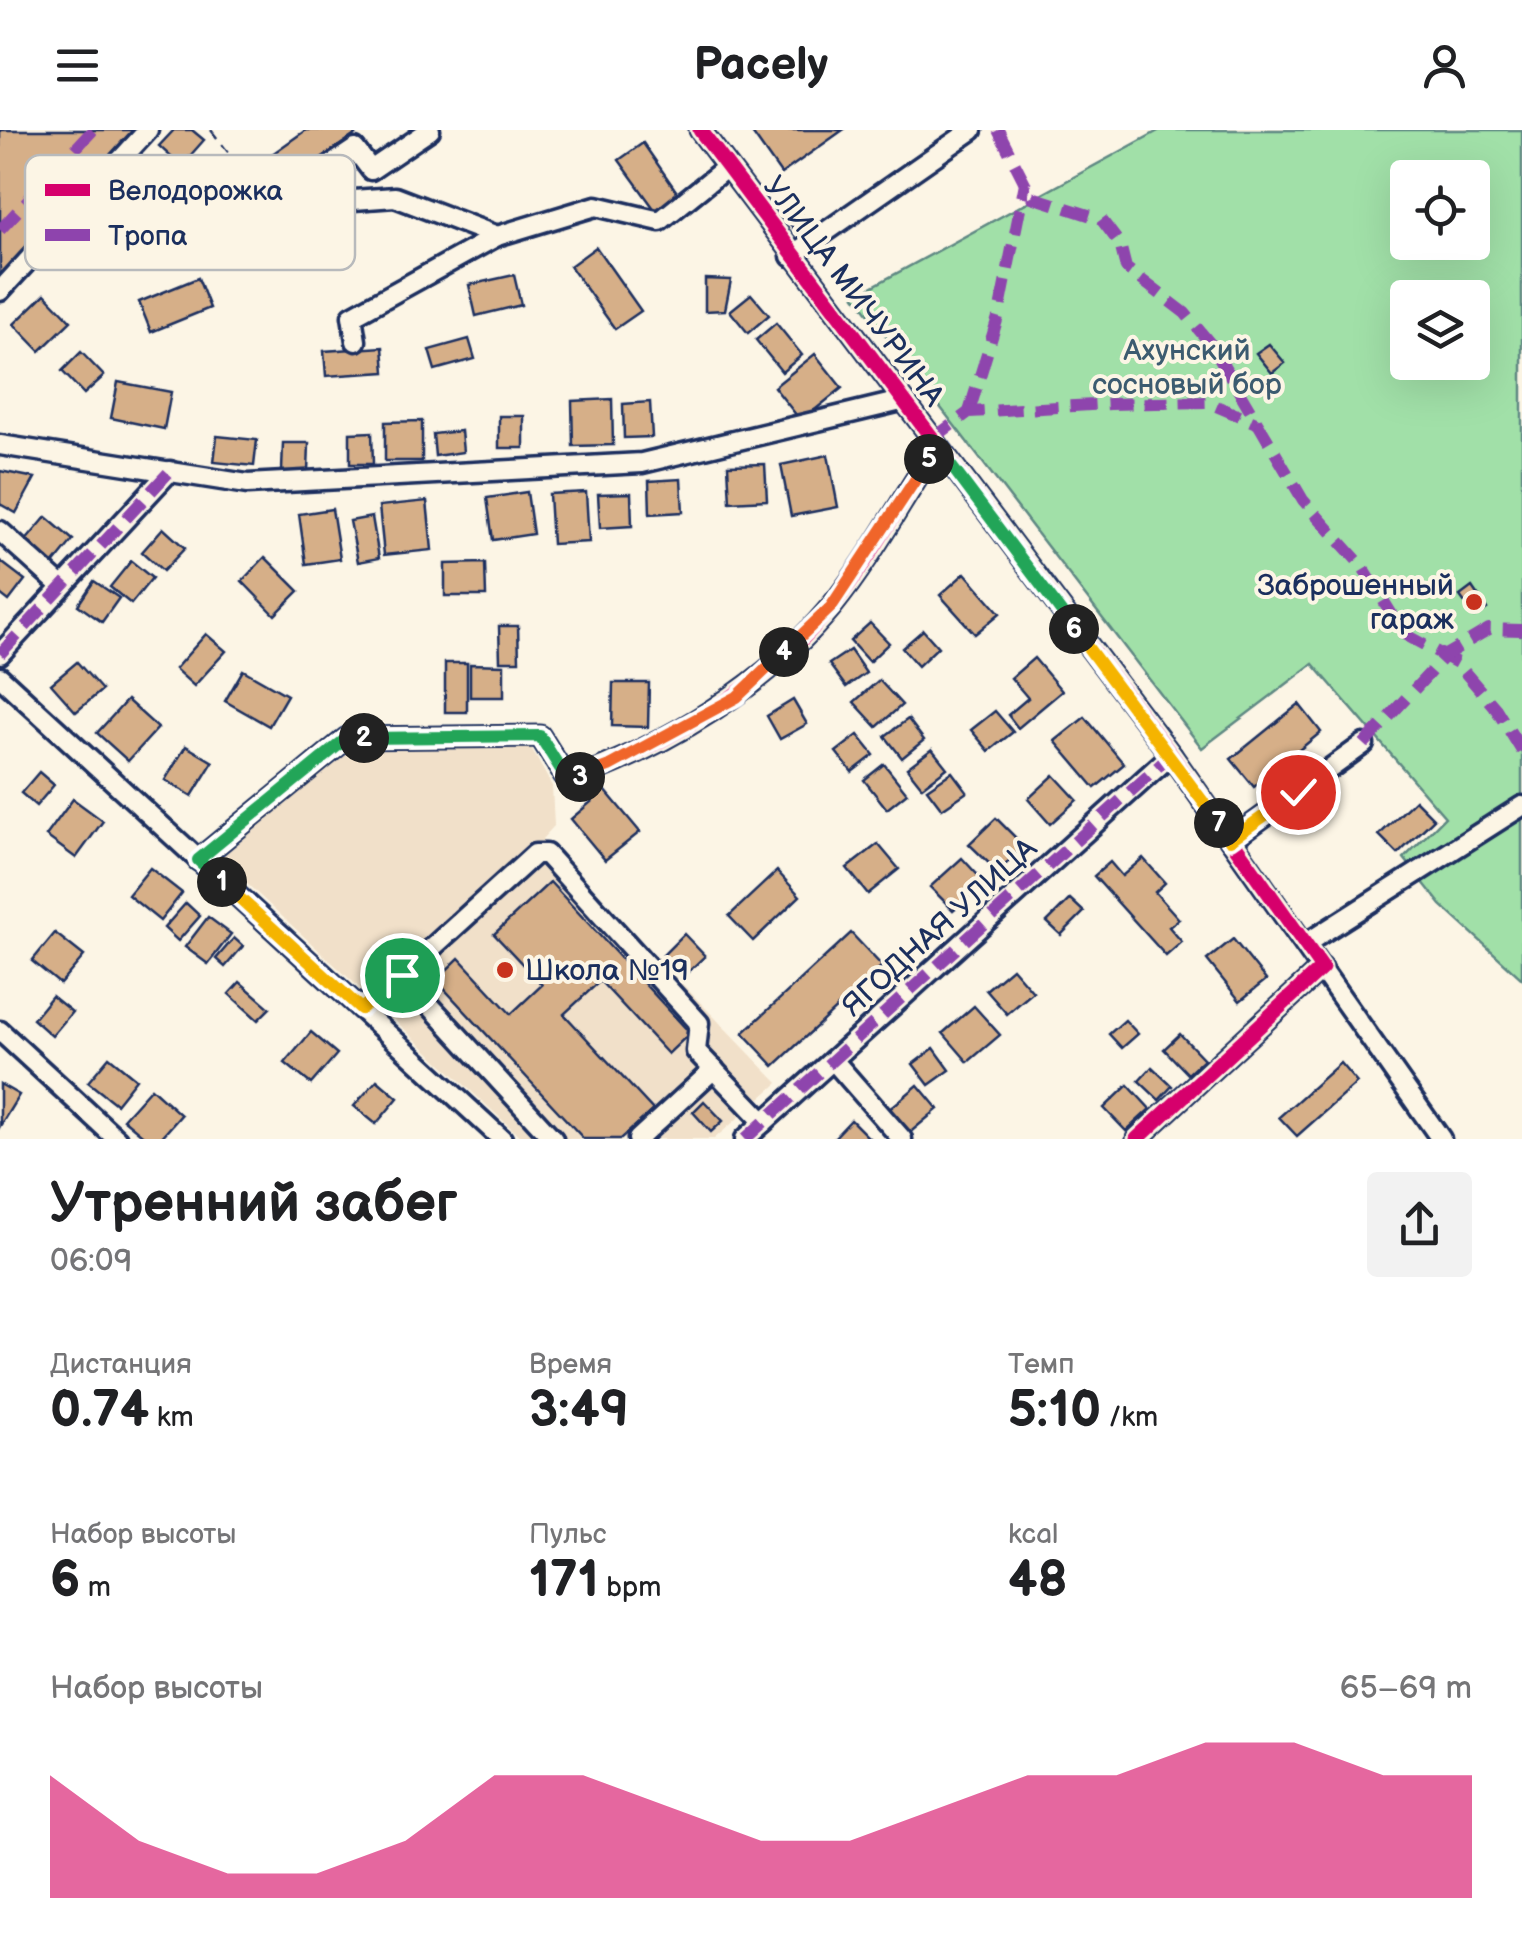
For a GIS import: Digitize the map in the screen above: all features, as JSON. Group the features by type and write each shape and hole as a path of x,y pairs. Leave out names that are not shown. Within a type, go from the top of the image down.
{"street":[{"path":"125,155 148,130"},
{"path":"371,170 430,130"},
{"name":"УЛИЦА МИЧУРИНА","path":"700,130 1170,755 1442,1139"},
{"path":"791,256 972,130"},
{"path":"346,155 355,149 371,170 382,198"},
{"path":"356,341 352,316 496,236 596,206 660,221 727,167"},
{"path":"355,200 395,197 496,236"},
{"path":"0,291 25,264"},
{"path":"0,444 247,484 642,463 901,400"},
{"path":"198,860 347,738 540,736 568,781 609,766 737,697 831,607 937,447"},
{"path":"0,654 170,471"},
{"path":"0,532 61,586"},
{"path":"0,677 502,1139"},
{"path":"1230,840 1364,744"},
{"name":"ЯГОДНАЯ УЛИЦА","path":"744,1139 1170,755"},
{"path":"1304,944 1522,806"},
{"path":"361,1009 535,854 546,854 699,1023 696,1051 764,1122"},
{"path":"1136,1139 1322,968"},
{"path":"402,975 553,1139"},
{"path":"0,1031 118,1139"},
{"path":"832,1060 902,1139"},
{"path":"638,1139 714,1069"}],"path":[{"path":"211,130 231,155"}],"shaded area":[{"name":"Школа №19","path":"531,748 552,786 554,826 542,839 778,1083 714,1139 523,1139 219,858 350,750"}],"green space":[{"name":"Ахунский сосновый бор","path":"1160,130 1522,130 1522,979 1441,905 1404,858 1445,817 1313,664 1202,748 855,296"}],"building":[{"path":"0,130 134,130 112,155 25,155 25,253 0,281"},
{"path":"174,130 192,130 204,140 191,155 169,155 159,146"},
{"path":"306,130 362,130 326,155 271,155"},
{"path":"750,130 843,130 781,174"},
{"path":"643,143 681,198 658,214 619,160"},
{"path":"791,200 805,219 793,228 780,208"},
{"path":"596,247 641,311 615,329 570,266"},
{"path":"514,275 521,305 476,316 469,285"},
{"path":"198,278 210,308 151,332 139,302"},
{"path":"705,279 731,280 725,310 705,311"},
{"path":"45,294 71,321 40,351 14,324"},
{"path":"751,294 769,315 748,333 730,311"},
{"path":"776,323 802,355 782,372 756,340"},
{"path":"469,339 475,359 435,370 429,350"},
{"path":"1269,344 1285,363 1272,373 1256,353"},
{"path":"383,347 385,372 326,376 324,351"},
{"path":"81,352 104,376 84,394 62,371"},
{"path":"815,354 842,388 801,421 774,387"},
{"path":"118,382 171,392 164,429 111,418"},
{"path":"612,399 613,445 573,446 572,401"},
{"path":"650,402 652,437 624,438 623,404"},
{"path":"499,416 524,416 524,448 499,448"},
{"path":"422,421 422,461 385,461 385,422"},
{"path":"461,431 463,452 435,456 433,434"},
{"path":"372,432 373,464 350,464 350,433"},
{"path":"217,436 257,440 254,466 214,462"},
{"path":"283,443 309,443 308,472 282,471"},
{"path":"828,455 838,507 791,516 781,465"},
{"path":"765,464 767,500 730,502 728,465"},
{"path":"0,471 35,478 16,513 0,504"},
{"path":"681,479 683,512 650,514 649,481"},
{"path":"527,492 533,534 493,540 487,498"},
{"path":"586,492 589,542 552,544 549,494"},
{"path":"631,493 632,526 600,528 598,494"},
{"path":"427,501 432,550 384,555 379,506"},
{"path":"332,509 340,559 306,564 299,514"},
{"path":"46,517 73,540 52,566 24,543"},
{"path":"372,517 379,558 358,562 350,521"},
{"path":"163,528 185,548 163,571 142,552"},
{"path":"265,557 299,591 275,615 242,581"},
{"path":"0,561 25,580 9,601 0,594"},
{"path":"131,561 152,578 131,604 110,587"},
{"path":"485,563 486,596 445,596 445,564"},
{"path":"965,573 1000,613 975,634 940,595"},
{"path":"94,581 119,598 102,622 78,605"},
{"name":"Заброшенный гараж","path":"1472,587 1487,609 1475,617 1460,596"},
{"path":"870,623 889,643 869,662 850,641"},
{"path":"499,626 518,626 519,661 500,661"},
{"path":"923,630 938,647 918,666 902,648"},
{"path":"206,634 226,651 194,686 175,669"},
{"path":"850,650 866,673 846,687 829,664"},
{"path":"1034,658 1062,691 1018,728 1008,715 1028,698 1011,678"},
{"path":"77,662 102,690 76,712 51,684"},
{"path":"445,663 467,663 467,712 445,712"},
{"path":"470,664 504,665 504,697 470,697"},
{"path":"243,670 287,695 269,726 225,701"},
{"path":"879,680 902,705 877,727 854,702"},
{"path":"613,683 649,683 648,727 612,726"},
{"path":"127,700 158,728 128,761 97,733"},
{"path":"793,700 807,724 780,739 767,716"},
{"path":"1299,704 1321,732 1254,787 1231,759"},
{"path":"995,711 1013,732 989,751 971,730"},
{"path":"1085,717 1124,764 1095,788 1055,741"},
{"path":"908,719 924,740 902,758 885,736"},
{"path":"858,735 874,755 852,772 836,752"},
{"path":"186,746 213,762 192,796 165,780"},
{"path":"932,749 947,768 922,787 907,768"},
{"path":"884,764 907,793 887,809 864,780"},
{"path":"39,772 54,785 36,806 21,793"},
{"path":"952,772 967,792 942,809 927,789"},
{"path":"1054,775 1077,800 1050,824 1028,799"},
{"path":"605,790 640,832 605,860 571,819"},
{"path":"73,799 103,821 76,858 46,836"},
{"path":"1415,800 1434,819 1398,854 1379,835"},
{"path":"996,818 1024,846 998,872 969,844"},
{"path":"878,844 899,869 868,894 847,868"},
{"path":"962,858 985,883 953,910 930,887"},
{"path":"1143,858 1165,883 1155,892 1179,919 1169,927 1182,942 1166,956 1094,876 1110,862 1122,876"},
{"path":"150,868 182,893 160,921 128,895"},
{"path":"777,871 800,896 753,941 729,916"},
{"path":"550,882 690,1033 668,1054 600,981 564,1014 653,1110 621,1139 584,1139 436,980 459,958 511,1014 542,985 494,934"},
{"path":"1070,899 1084,912 1061,935 1047,922"},
{"path":"186,903 200,916 178,941 164,928"},
{"path":"208,917 231,934 208,964 185,947"},
{"path":"55,933 84,956 60,984 32,961"},
{"path":"851,933 882,966 774,1066 743,1033"},
{"path":"684,934 705,956 684,976 663,955"},
{"path":"234,938 243,946 225,967 216,959"},
{"path":"1233,939 1266,980 1240,1001 1207,960"},
{"path":"1012,968 1033,992 1007,1014 986,990"},
{"path":"240,982 270,1008 258,1020 229,994"},
{"path":"52,996 72,1012 52,1036 33,1019"},
{"path":"974,1006 1000,1035 968,1062 943,1033"},
{"path":"1125,1020 1138,1034 1122,1048 1109,1034"},
{"path":"311,1032 337,1054 311,1084 285,1063"},
{"path":"1180,1034 1204,1059 1188,1074 1164,1049"},
{"path":"934,1048 950,1070 929,1085 913,1064"},
{"path":"109,1057 136,1079 116,1104 88,1082"},
{"path":"1340,1063 1357,1083 1297,1136 1279,1117"},
{"path":"1152,1067 1172,1086 1159,1100 1139,1081"},
{"path":"377,1080 398,1098 376,1124 354,1106"},
{"path":"0,1084 19,1095 0,1126"},
{"path":"918,1085 938,1109 907,1135 887,1111"},
{"path":"1128,1085 1150,1109 1126,1131 1104,1108"},
{"path":"151,1088 181,1115 160,1139 147,1139 123,1119"},
{"path":"704,1101 723,1121 711,1132 693,1112"},
{"path":"851,1120 870,1139 833,1139"}],"marked path":[{"path":"70,155 93,130"},
{"path":"998,130 1032,197 1101,219 1120,244 1126,268 1185,313 1213,347 1303,500 1362,566 1404,634 1457,663 1496,709 1522,751"},
{"path":"969,412 999,314 1025,183"},
{"path":"0,230 25,203"},
{"path":"931,440 969,412 1110,404 1207,402 1256,423"},
{"path":"0,654 170,471"},
{"path":"1364,744 1447,654 1489,629 1522,630"},
{"path":"745,1139 1171,755"}],"cycle path":[{"path":"700,130 1171,755 1322,968 1137,1139"},
{"path":"198,860 347,738 540,736 568,781 677,732 776,663 832,606 937,447"}],"place":[{"name":"Заброшенный гараж","path":"1474,602"},
{"name":"Школа №19","path":"505,970"}],"route":[{"path":"402,975 361,1009 198,860 347,738 540,736 568,781 609,766 737,697 831,607 937,447 1230,840 1298,792"}]}
